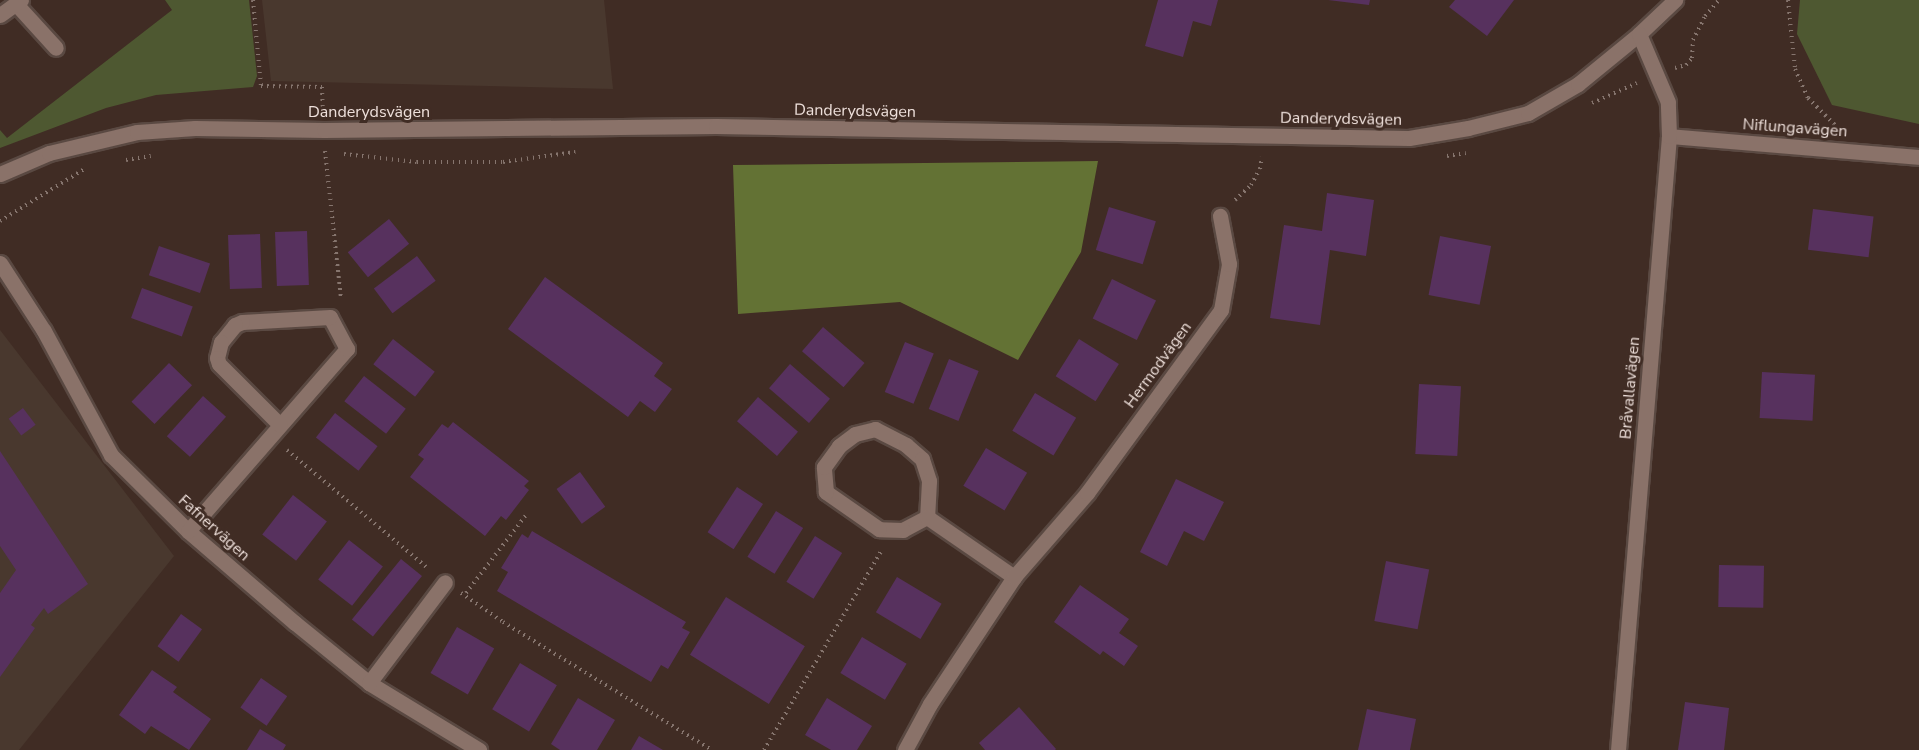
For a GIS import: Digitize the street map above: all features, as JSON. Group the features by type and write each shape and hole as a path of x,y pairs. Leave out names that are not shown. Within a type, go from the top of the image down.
{"street":[{"name":"Danderydsvägen","path":"0,174 49,153 137,132 195,128 324,130 716,126 1410,138 1468,128 1528,113 1578,84 1639,34 1675,0"},
{"path":"0,15 19,2 56,48"},
{"name":"Bråvallavägen","path":"1618,750 1669,136 1668,102 1639,34"},
{"name":"Niflungavägen","path":"1669,136 1919,157"},
{"name":"Hermodvägen","path":"905,750 930,704 1014,577 1087,493 1221,310 1229,264 1220,216"},
{"name":"Fafnervägen","path":"0,263 44,331 111,455 188,531 369,683 479,750"},
{"path":"188,531 347,349 330,317 242,322 230,330 221,342 217,358 219,364 276,430"},
{"path":"875,429 906,445 922,459 929,481 927,517 903,530 879,529 826,492 824,467 839,446 855,434 875,429"},
{"path":"927,517 1014,577"},
{"path":"369,683 446,582"}],"path":[{"path":"253,0 261,86 322,87 325,152 341,301 330,317"},
{"path":"1658,74 1686,65 1692,58 1693,40 1705,16 1719,0"},
{"path":"1788,0 1795,69 1808,99 1866,151"},
{"path":"1220,216 1251,185 1260,169 1262,153"},
{"path":"276,430 361,515 446,582 503,622 712,750"},
{"path":"464,595 526,515"},
{"path":"764,750 894,529"}],"shaded area":[{"path":"262,0 604,0 613,89 271,81"},
{"path":"0,330 174,556 19,750 0,750"}],"green space":[{"path":"165,0 249,0 257,76 253,87 156,95 106,108 0,148 0,130 7,138 172,10"},
{"path":"1800,0 1919,0 1919,124 1832,105 1797,34"},
{"path":"1098,161 1081,252 1018,360 900,302 738,314 733,165"}],"building":[{"path":"1158,0 1218,0 1211,26 1193,21 1183,57 1145,46"},
{"path":"1328,0 1370,0 1369,5"},
{"path":"1455,0 1514,0 1487,36 1449,7"},
{"path":"1327,193 1374,200 1366,256 1330,250 1320,325 1270,318 1284,225 1322,231"},
{"path":"1109,207 1156,221 1143,264 1096,250"},
{"path":"1813,209 1874,216 1869,257 1808,250"},
{"path":"389,219 409,244 368,277 348,252"},
{"path":"307,231 309,285 277,286 275,232"},
{"path":"260,234 262,288 230,289 228,235"},
{"path":"1440,236 1491,246 1480,305 1429,295"},
{"path":"159,246 210,264 200,293 149,275"},
{"path":"417,256 436,281 393,313 374,288"},
{"path":"545,277 663,363 654,376 672,389 655,412 640,401 628,417 508,329"},
{"path":"1112,279 1156,300 1137,340 1093,319"},
{"path":"142,288 193,306 182,337 131,318"},
{"path":"823,327 865,363 844,387 802,351"},
{"path":"393,339 435,372 415,397 373,364"},
{"path":"1079,339 1119,364 1096,401 1056,376"},
{"path":"905,342 934,354 914,404 885,392"},
{"path":"949,359 979,371 958,421 929,409"},
{"path":"169,363 192,385 155,424 131,402"},
{"path":"790,364 830,399 809,423 769,388"},
{"path":"1762,372 1815,375 1813,421 1760,418"},
{"path":"364,376 406,409 386,434 344,401"},
{"path":"1419,384 1461,386 1457,456 1415,454"},
{"path":"1035,393 1076,418 1053,455 1012,431"},
{"path":"203,396 226,417 190,457 167,436"},
{"path":"758,397 798,432 777,456 737,421"},
{"path":"23,408 36,425 21,436 9,419"},
{"path":"335,413 378,446 358,471 316,437"},
{"path":"453,422 529,481 524,486 529,490 506,520 501,516 485,536 410,477 424,459 418,455 442,424 448,428"},
{"path":"986,448 1027,473 1004,510 963,486"},
{"path":"0,451 88,584 48,614 44,608 31,625 35,628 0,677 0,593 16,570 0,546"},
{"path":"580,472 605,507 582,524 557,489"},
{"path":"1176,479 1224,502 1204,541 1184,531 1167,566 1140,552"},
{"path":"737,487 763,504 734,549 708,532"},
{"path":"293,495 327,521 296,561 262,534"},
{"path":"776,511 803,528 775,574 747,557"},
{"path":"532,531 686,622 682,628 690,632 668,669 661,665 651,682 497,591 508,572 501,568 522,534 528,538"},
{"path":"815,536 842,553 814,599 786,582"},
{"path":"349,540 383,566 352,606 318,579"},
{"path":"401,559 422,576 373,637 352,620"},
{"path":"1386,561 1429,569 1418,629 1374,621"},
{"path":"1719,565 1764,566 1763,608 1718,607"},
{"path":"897,577 942,604 920,639 876,612"},
{"path":"1080,585 1129,619 1119,633 1138,646 1124,666 1103,651 1100,655 1054,622"},
{"path":"726,597 805,646 769,704 690,655"},
{"path":"181,614 202,629 179,662 157,646"},
{"path":"457,627 494,648 468,694 430,673"},
{"path":"862,637 907,664 885,700 840,673"},
{"path":"520,663 557,685 529,731 492,709"},
{"path":"152,670 177,687 173,692 211,719 189,750 151,726 145,734 119,715"},
{"path":"261,678 287,696 267,726 240,707"},
{"path":"578,698 615,720 597,750 560,750 551,744"},
{"path":"827,698 872,726 857,750 831,750 805,735"},
{"path":"1685,702 1729,708 1724,750 1678,750"},
{"path":"1019,707 1055,750 985,750 979,743"},
{"path":"1367,709 1416,719 1410,750 1358,750"},
{"path":"260,729 286,745 283,750 247,750"},
{"path":"639,736 663,750 631,750"}]}
